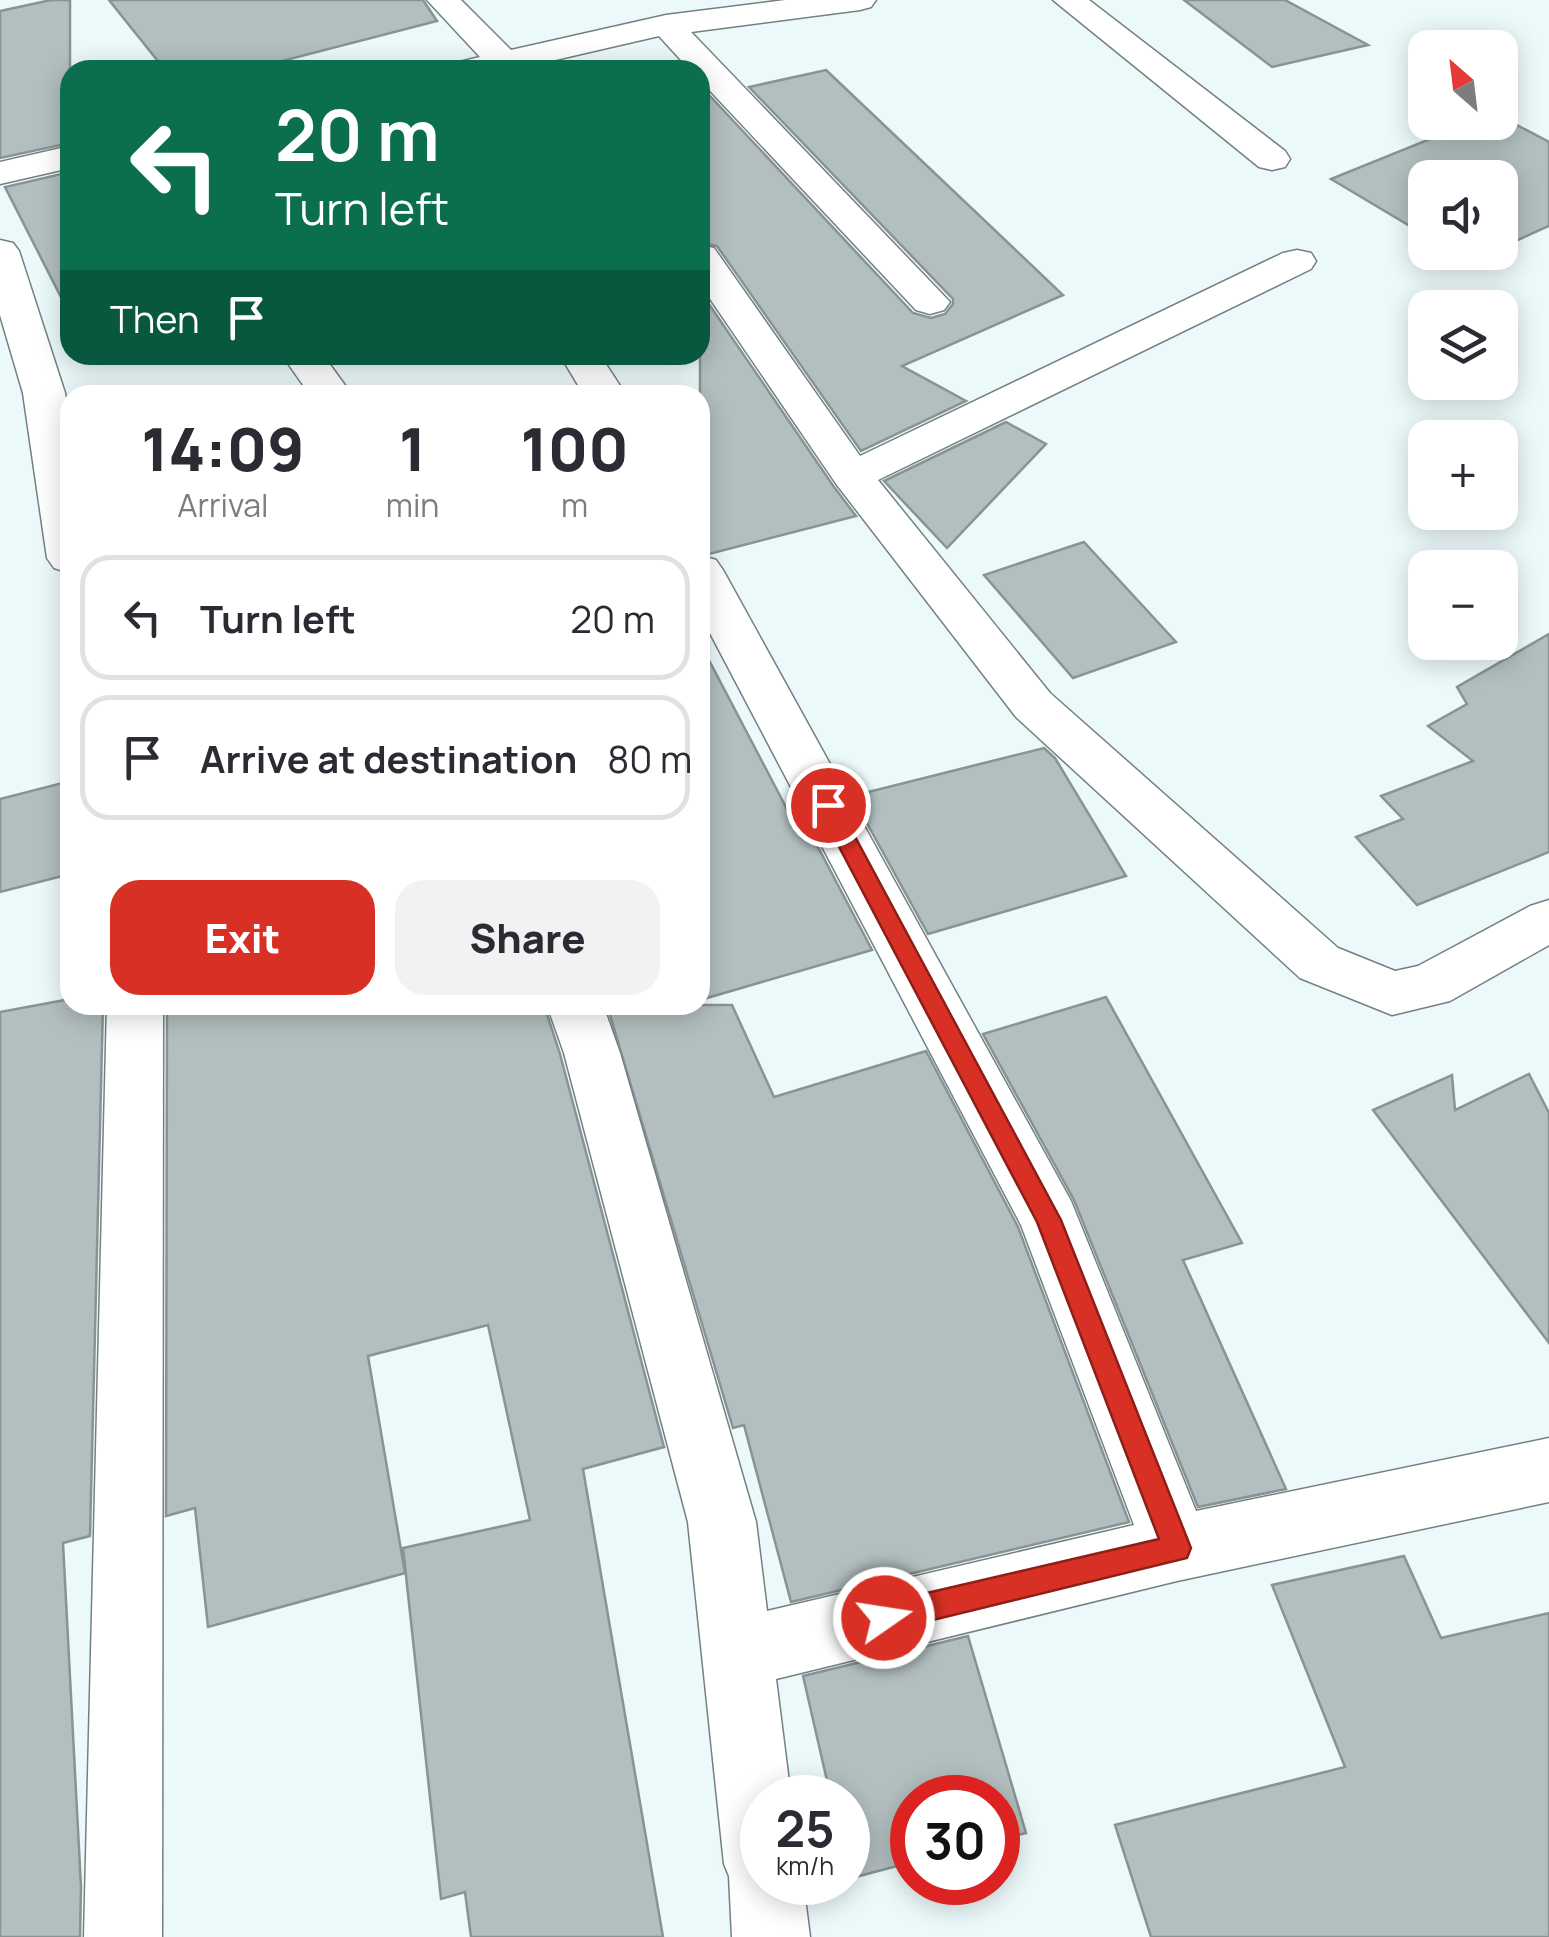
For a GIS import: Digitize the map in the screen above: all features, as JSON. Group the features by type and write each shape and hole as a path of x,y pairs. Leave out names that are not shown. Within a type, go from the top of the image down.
{"street":[{"path":"443,0 525,60"},
{"path":"540,60 666,25 860,0"},
{"path":"1069,0 1272,158"},
{"path":"666,25 699,60"},
{"path":"710,71 930,302"},
{"path":"0,173 60,159"},
{"path":"0,252 44,393 60,495"},
{"path":"852,476 1298,261"},
{"path":"710,270 852,476 1033,705 1319,963 1392,994 1430,986 1549,920"},
{"path":"710,589 1049,1220 1177,1548"},
{"path":"123,1937 135,1015"},
{"path":"579,1015 722,1522 752,1775"},
{"path":"738,1652 1177,1548 1549,1470"},
{"path":"768,1905 771,1937"}],"building":[{"path":"70,0 70,60 60,60 60,145 0,158 0,11"},
{"path":"109,0 423,0 437,21 286,60 157,60"},
{"path":"1184,0 1285,0 1368,45 1272,67"},
{"path":"826,70 1063,295 902,366 966,401 861,451 717,246 710,244 710,96 913,313 931,318 945,314 953,304 953,299 749,87"},
{"path":"1518,126 1549,142 1549,226 1518,240 1518,160 1408,160 1408,225 1331,179 1427,140 1518,140"},
{"path":"60,174 60,295 5,187"},
{"path":"710,306 856,516 710,554 710,385 700,385 700,365 710,365"},
{"path":"1006,422 1046,444 947,548 884,481"},
{"path":"1084,542 1176,642 1073,678 984,575"},
{"path":"1549,634 1549,852 1417,905 1356,837 1403,819 1381,796 1473,761 1428,726 1467,704 1457,687 1504,660 1518,660 1518,652"},
{"path":"710,662 788,811 798,809 872,950 710,997"},
{"path":"1044,748 1055,758 1126,876 928,934 852,796"},
{"path":"60,784 60,877 0,892 0,799"},
{"path":"1106,997 1242,1243 1183,1260 1286,1489 1198,1507 1074,1200 983,1034"},
{"path":"60,1001 60,1015 103,1015 90,1536 63,1543 81,1887 80,1937 0,1937 0,1012"},
{"path":"710,1005 732,1005 774,1097 926,1051 1018,1227 1129,1522 791,1602 744,1425 733,1428 610,1015 710,1015"},
{"path":"167,1015 547,1015 664,1447 583,1469 663,1937 471,1937 465,1892 441,1899 403,1548 530,1520 488,1325 368,1356 405,1573 208,1627 195,1508 166,1516"},
{"path":"1529,1074 1549,1113 1549,1343 1373,1110 1452,1075 1455,1110"},
{"path":"1404,1556 1441,1638 1549,1613 1549,1937 1151,1937 1115,1825 1345,1767 1272,1585"},
{"path":"968,1636 1009,1775 890,1775 890,1868 870,1873 870,1775 826,1775 803,1676"},
{"path":"1020,1813 1026,1833 1020,1834"}],"route":[{"path":"828,805 1049,1220 1177,1548 884,1618"}]}
